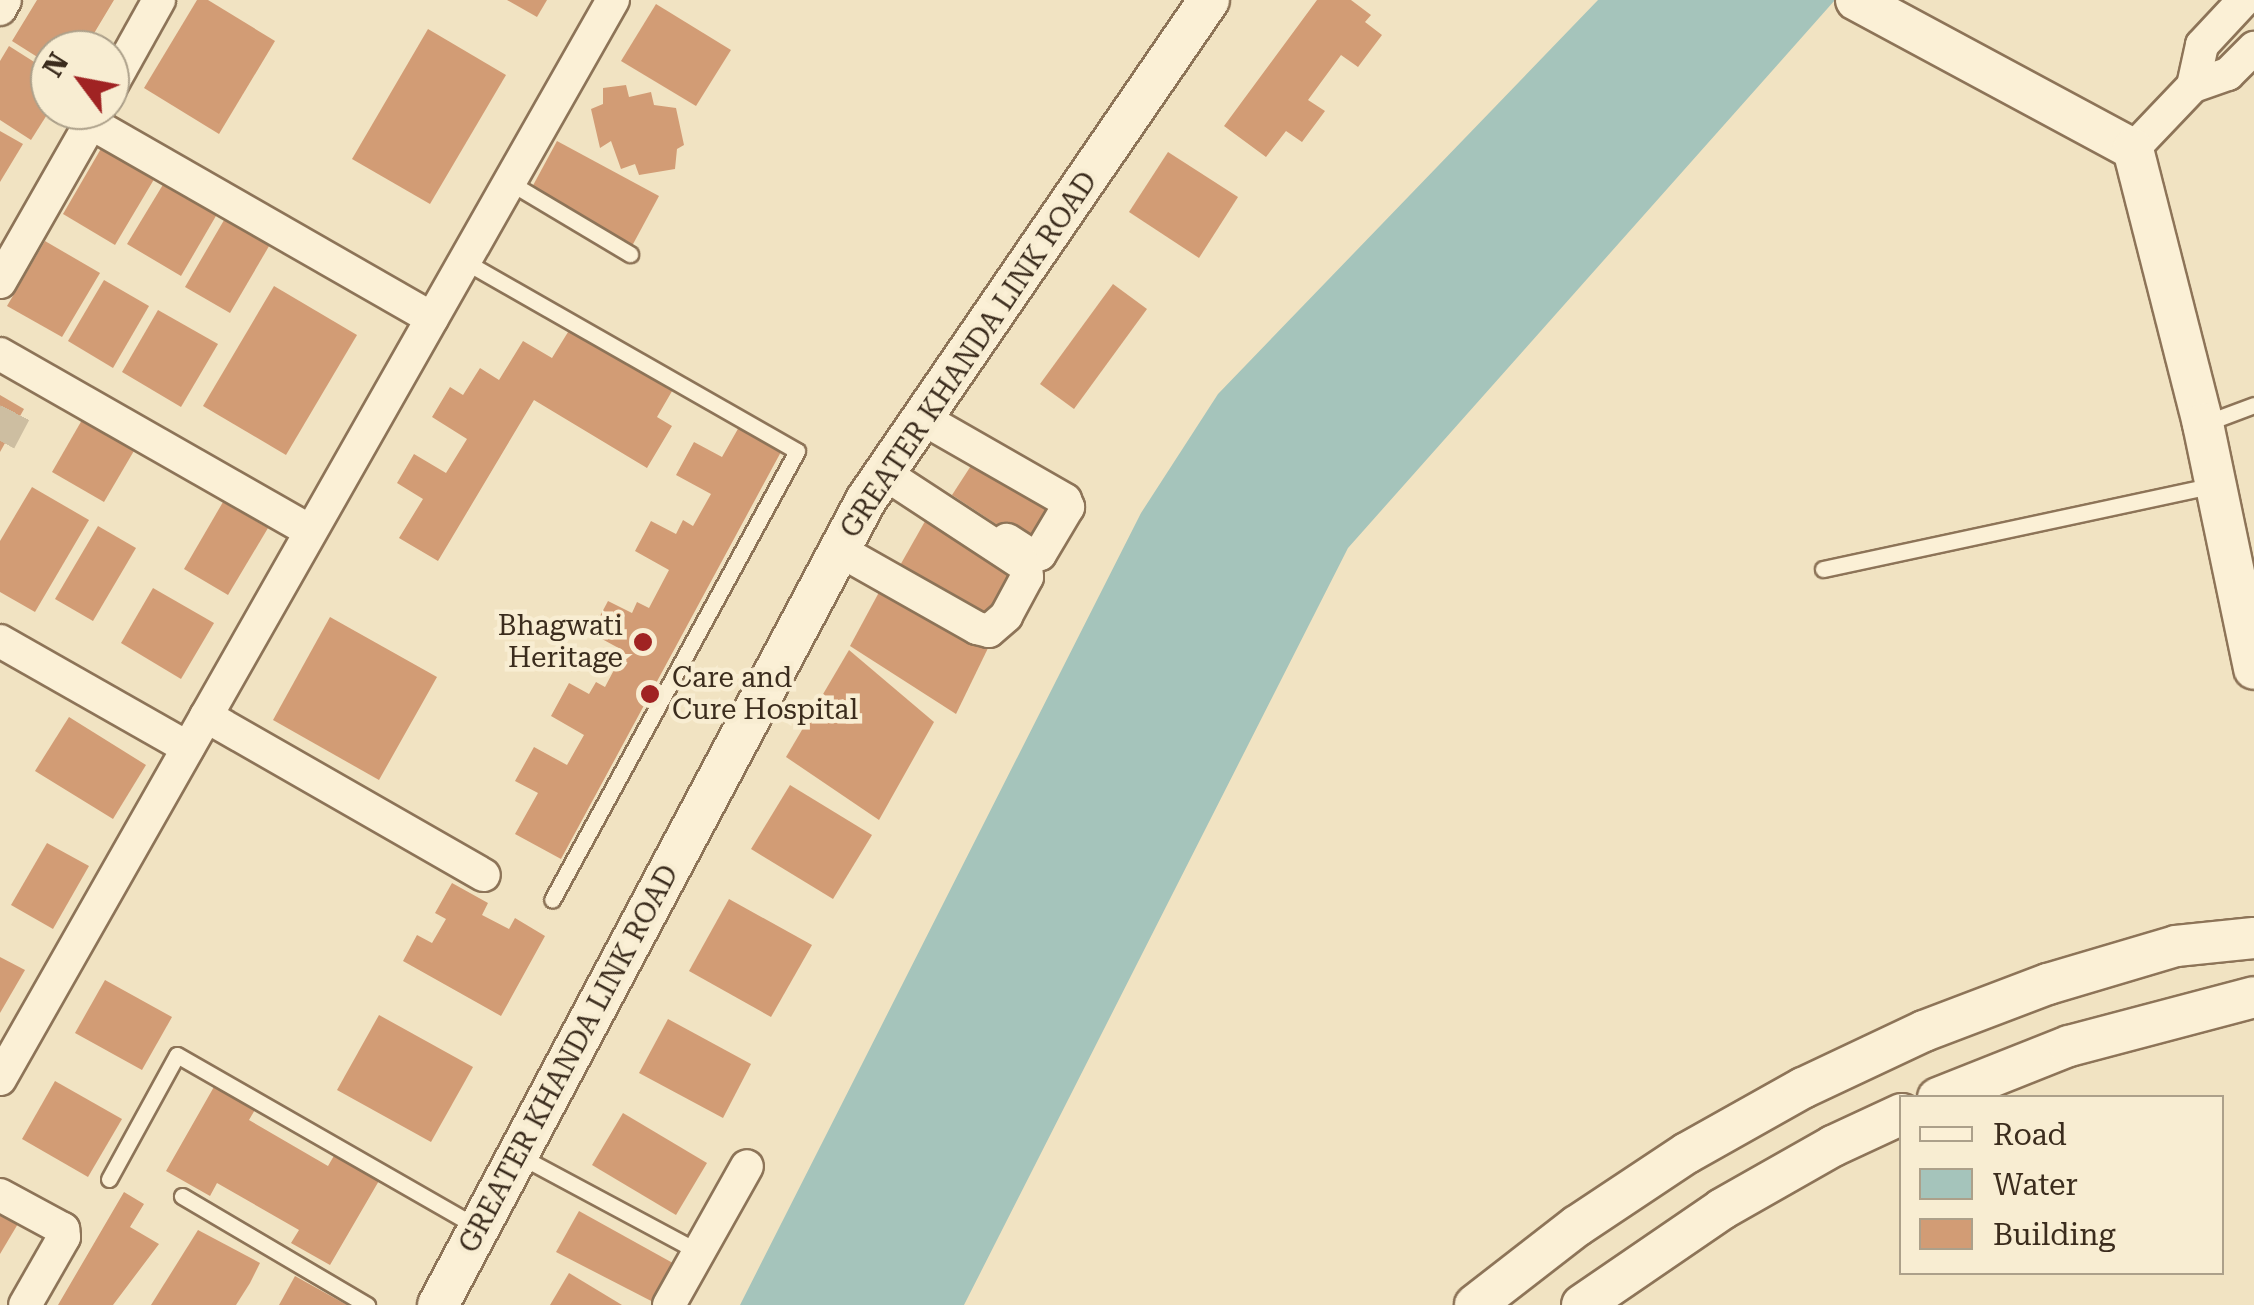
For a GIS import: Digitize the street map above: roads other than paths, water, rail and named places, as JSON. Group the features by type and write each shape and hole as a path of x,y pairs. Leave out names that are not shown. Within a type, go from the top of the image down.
{"street":[{"path":"0,8 5,0"},
{"path":"130,52 159,0"},
{"path":"0,1079 308,530 613,0"},
{"name":"GREATER KHANDA LINK ROAD","path":"438,1305 887,468 1208,0"},
{"path":"1856,0 2133,149 2203,424 2252,646"},
{"path":"2193,86 2202,45 2244,0"},
{"path":"2133,149 2193,86 2228,74 2254,48"},
{"path":"0,282 86,130"},
{"path":"117,130 432,318"},
{"path":"0,354 28,389 308,530"},
{"path":"887,468 1032,556 1040,554 1068,507 1065,500 922,418"},
{"path":"840,550 977,628 990,632 1006,616 1027,577 1026,566 887,468"},
{"path":"0,642 188,748"},
{"path":"206,716 484,875"},
{"path":"1475,1305 1576,1226 1687,1152 1821,1080 1924,1031 2048,984 2176,946 2254,938"},
{"path":"1946,1095 2069,1046 2254,996"},
{"path":"1582,1305 1722,1209 1833,1146 1899,1115"},
{"path":"669,1305 747,1166"},
{"path":"0,1195 62,1229 64,1237 25,1305"}],"lane":[{"path":"510,182 630,254"},
{"path":"464,261 798,451 552,900"},
{"path":"2203,424 2254,405"},
{"path":"1822,569 2216,485"},
{"path":"108,1179 178,1054 479,1228"},
{"path":"518,1155 699,1252"},
{"path":"182,1196 367,1305"}],"water":[{"path":"1598,0 1835,0 1348,548 964,1305 740,1305 1141,513 1218,394"}],"tunnel":[{"path":"0,441 20,403"}],"place":[{"name":"Bhagwati Heritage","path":"643,642"},
{"name":"Care and Cure Hospital","path":"650,694"}]}
